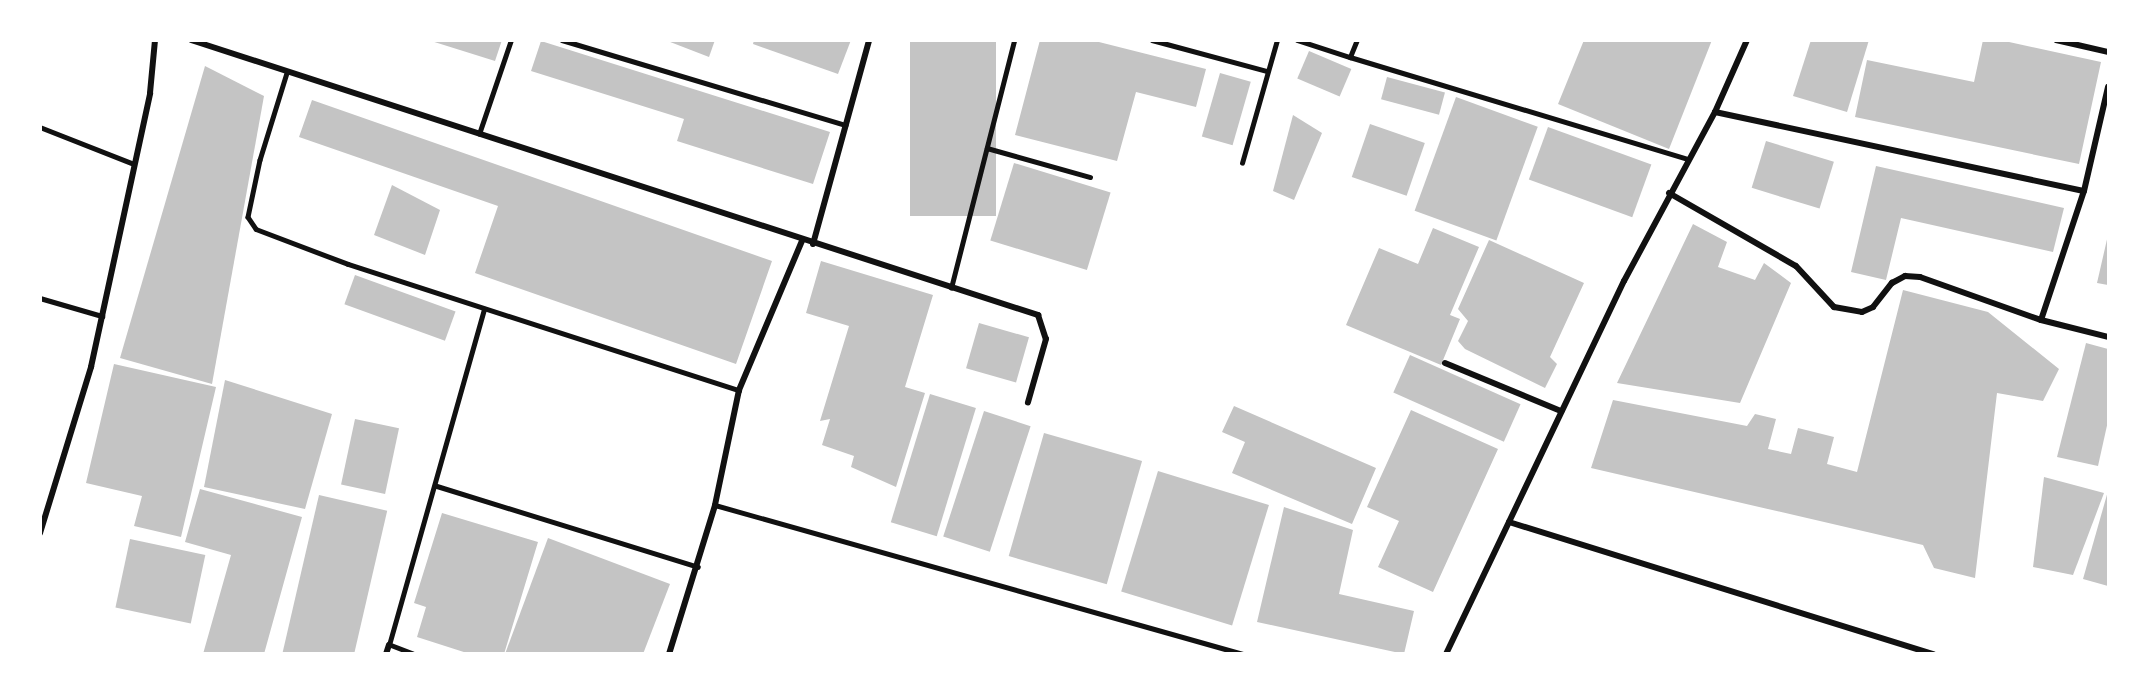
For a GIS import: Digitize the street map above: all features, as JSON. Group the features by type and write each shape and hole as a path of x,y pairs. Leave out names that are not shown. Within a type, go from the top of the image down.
{"street":[{"path":"40,533 76,423 102,316 150,93 155,40"},
{"path":"191,40 478,136 1038,315 1046,339 1028,402"},
{"path":"813,244 869,40"},
{"path":"1446,654 1561,411 1669,193 1715,112 1747,40"},
{"path":"2056,40 2109,52"},
{"path":"2042,320 2084,191 2109,87"},
{"path":"1715,112 2084,191"},
{"path":"1669,193 1796,266 1834,307 1862,312 1873,307 1892,283 1905,276 1920,277 2042,320 2109,337"},
{"path":"669,654 698,567 715,505 740,390 802,241"},
{"path":"1445,363 1561,411"},
{"path":"1509,522 1934,654"},
{"path":"386,654 388,645"}],"lane":[{"path":"478,136 512,40"},
{"path":"562,40 846,125"},
{"path":"951,289 1014,40"},
{"path":"1152,40 1267,71"},
{"path":"1242,163 1277,40"},
{"path":"1297,40 1688,159"},
{"path":"1350,57 1357,40"},
{"path":"286,73 260,160 248,217 251,225 348,264 740,390"},
{"path":"40,127 134,164"},
{"path":"987,148 1090,177"},
{"path":"40,298 102,316"},
{"path":"413,654 388,645 436,486 483,309"},
{"path":"436,486 698,567"},
{"path":"715,505 1243,654"}],"building":[{"path":"428,40 502,40 495,61"},
{"path":"665,40 715,40 709,57"},
{"path":"754,40 851,40 838,74 753,44"},
{"path":"910,40 996,40 996,216 910,216"},
{"path":"1040,40 1091,40 1206,69 1196,107 1136,92 1117,161 1015,135"},
{"path":"1584,40 1712,40 1669,149 1558,104"},
{"path":"1811,40 1869,40 1847,112 1793,96"},
{"path":"1983,40 2000,40 2101,62 2079,164 1855,117 1867,60 1974,82"},
{"path":"541,41 830,132 813,184 677,141 684,119 531,71"},
{"path":"1309,51 1351,69 1340,97 1297,79"},
{"path":"205,66 264,96 212,384 120,358"},
{"path":"1220,73 1251,82 1233,145 1202,136"},
{"path":"1387,77 1445,93 1439,115 1381,99"},
{"path":"1456,97 1538,127 1496,240 1415,211"},
{"path":"312,100 772,261 736,364 475,273 498,206 299,137"},
{"path":"1293,115 1322,133 1294,200 1273,191"},
{"path":"1370,124 1425,143 1407,196 1352,177"},
{"path":"1548,127 1651,165 1632,217 1529,180"},
{"path":"1766,141 1834,162 1820,209 1752,188"},
{"path":"1014,163 1111,193 1087,270 990,240"},
{"path":"1876,166 2064,208 2053,252 1901,218 1886,280 1851,272"},
{"path":"392,185 440,210 425,255 374,235"},
{"path":"1693,224 1727,242 1718,267 1755,280 1764,263 1791,283 1740,403 1617,383"},
{"path":"1433,228 1479,247 1450,315 1460,319 1441,365 1346,325 1379,248 1418,264"},
{"path":"2108,235 2108,285 2097,283"},
{"path":"1489,240 1584,283 1550,357 1557,364 1545,388 1465,349 1458,341 1468,321 1458,309"},
{"path":"821,261 933,295 905,387 925,393 896,487 851,467 854,456 822,445 830,419 820,421 849,326 806,313"},
{"path":"355,275 456,312 445,341 344,304"},
{"path":"1903,290 1988,312 2059,369 2043,401 1997,393 1975,578 1934,568 1923,545 1591,468 1613,400 1747,426 1755,414 1776,419 1768,449 1791,454 1798,428 1834,437 1827,464 1857,472"},
{"path":"979,323 1029,337 1016,383 966,368"},
{"path":"2086,343 2108,349 2108,421 2098,466 2057,457"},
{"path":"1410,355 1521,404 1504,442 1393,392"},
{"path":"114,364 216,387 181,537 134,526 142,496 86,483"},
{"path":"225,380 332,414 305,509 204,487"},
{"path":"930,394 976,408 937,536 891,522"},
{"path":"1234,406 1376,468 1352,524 1232,473 1245,442 1222,432"},
{"path":"1411,410 1498,449 1433,592 1378,567 1399,521 1367,507"},
{"path":"984,411 1031,426 990,552 943,537"},
{"path":"355,419 399,428 385,494 341,485"},
{"path":"1044,433 1142,461 1107,584 1009,556"},
{"path":"1158,471 1269,505 1232,625 1121,591"},
{"path":"2044,477 2104,493 2073,575 2033,567"},
{"path":"200,489 302,517 264,654 203,654 231,555 185,542"},
{"path":"2108,491 2108,586 2083,579"},
{"path":"319,495 387,511 354,654 282,654"},
{"path":"1284,507 1353,530 1339,594 1414,611 1404,654 1257,622"},
{"path":"442,513 538,542 504,654 470,654 417,637 426,607 414,603"},
{"path":"548,538 670,584 643,654 505,654"},
{"path":"130,539 205,555 191,623 115,607"}]}
